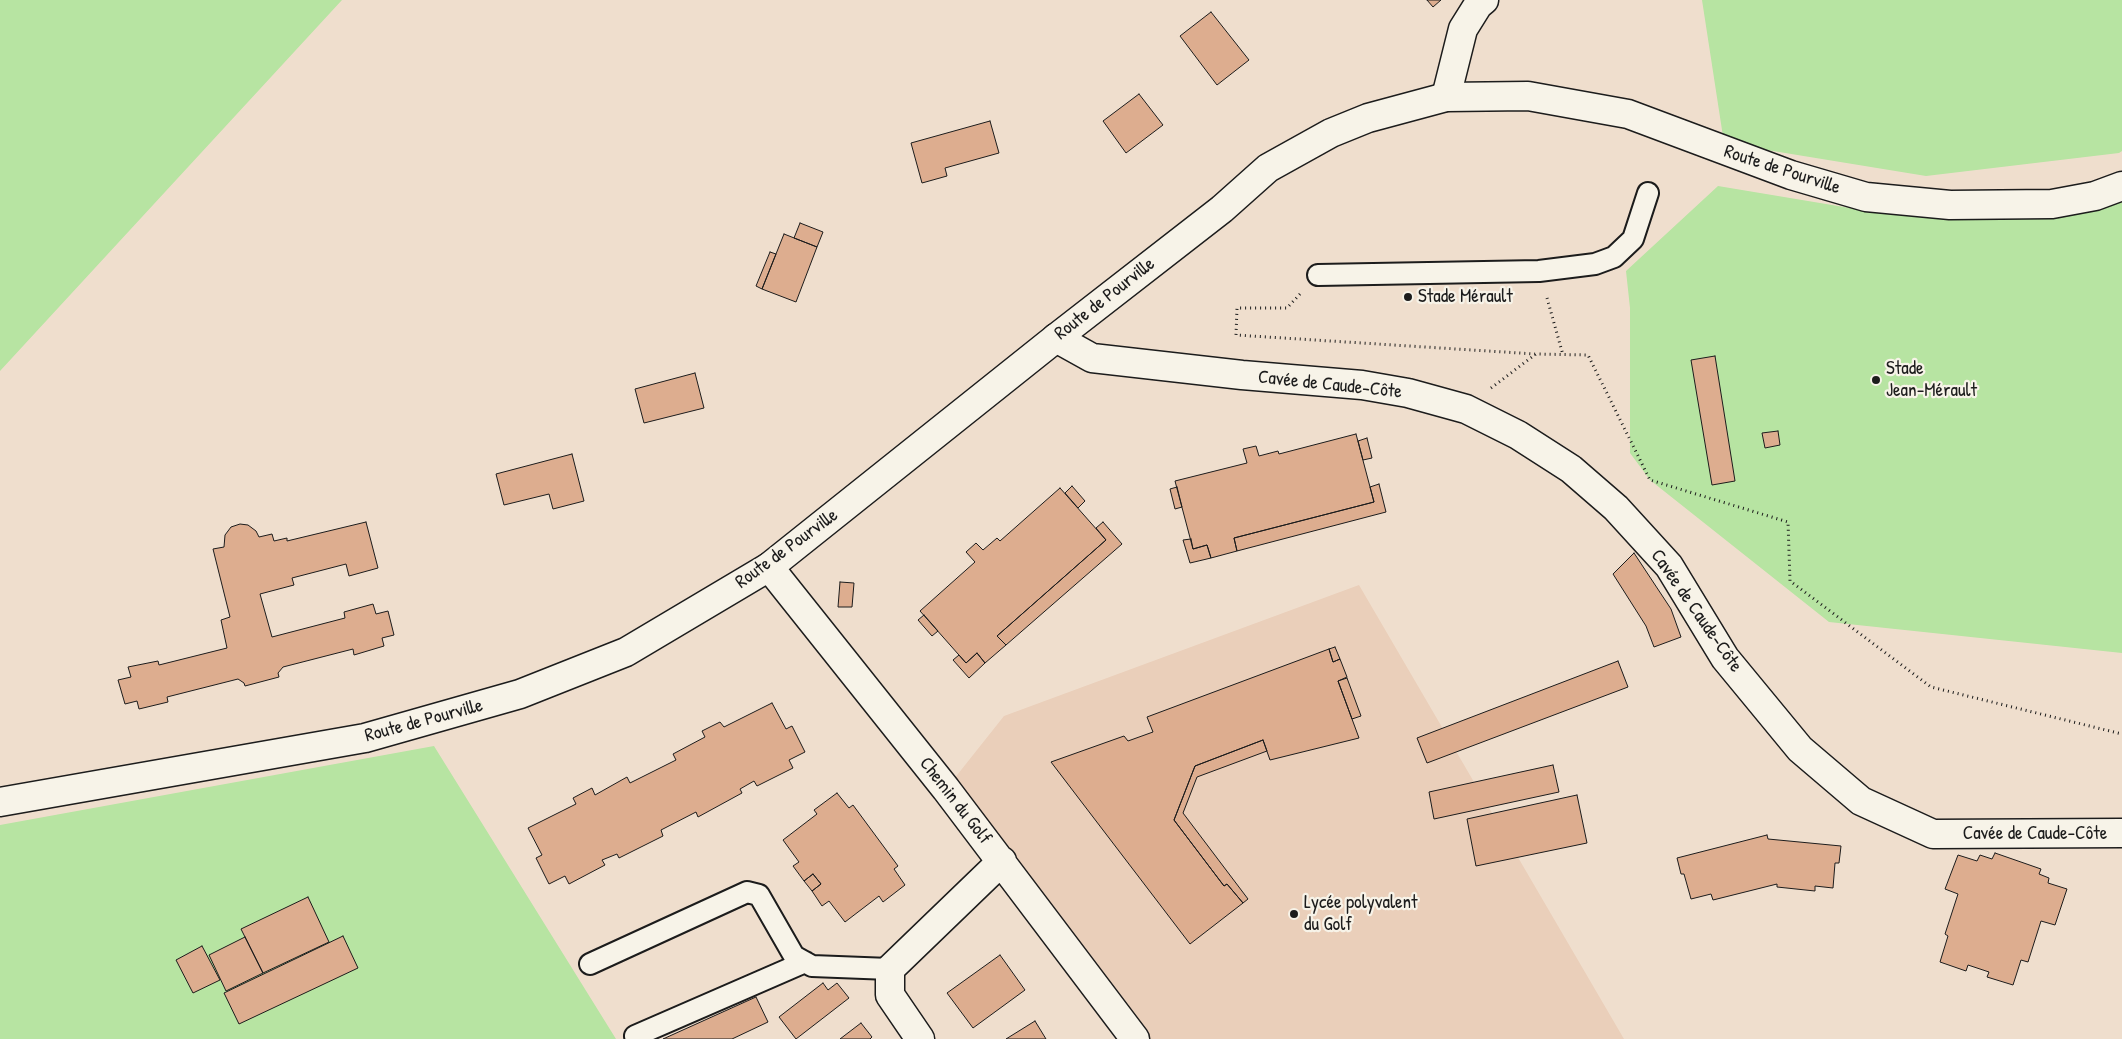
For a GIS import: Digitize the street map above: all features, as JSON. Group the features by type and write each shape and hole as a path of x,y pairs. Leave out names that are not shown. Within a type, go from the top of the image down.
{"main road":[{"path":"1446,97 1463,29 1478,5 1484,0"},
{"name":"Route de Pourville","path":"0,802 365,738 520,694 626,652 769,567 1056,338 1222,209 1268,168 1331,133 1368,118 1446,97 1528,96 1628,114 1791,175 1866,197 1950,204 2052,204 2095,196 2122,186"},
{"name":"Cavée de Caude-Côte","path":"1056,338 1092,358 1242,375 1362,385 1408,393 1466,409 1518,435 1563,464 1616,508 1668,566 1725,658 1800,750 1861,802 1933,834 2122,833"},
{"name":"Chemin du Golf","path":"769,567 1002,861 1136,1039"},
{"path":"920,1039 890,995 890,969 1002,861"}],"lane":[{"path":"1318,275 1408,275 1539,270 1596,264 1614,257 1633,239 1648,193"},
{"path":"590,964 747,892 758,895 794,956 812,966 890,969"},
{"path":"635,1036 805,962"}],"path":[{"path":"1539,270 1563,355"},
{"path":"1318,275 1287,308 1237,308 1236,335 1536,354 1588,355 1650,480 1788,522 1790,581 1931,687 2122,734"},
{"path":"1466,409 1536,354"}],"shaded area":[{"name":"Lycée polyvalent du Golf","path":"1359,585 1624,1039 1128,1039 946,789 1004,716"}],"green space":[{"path":"0,0 342,0 0,371"},
{"path":"1702,0 2122,0 2122,151 2119,153 1926,176 1724,143"},
{"name":"Stade Jean-Mérault","path":"1718,186 1886,214 2122,200 2122,653 1829,622 1650,480 1630,453 1630,308 1626,271"},
{"path":"434,746 616,1039 0,1039 0,825"}],"building":[{"path":"1427,0 1441,0 1433,7"},
{"path":"1211,12 1249,60 1217,85 1180,36"},
{"path":"1139,94 1163,125 1126,153 1103,121"},
{"path":"990,121 999,153 945,168 947,176 922,183 911,143"},
{"path":"800,223 823,232 817,247 794,238"},
{"path":"784,234 817,247 796,302 762,289"},
{"path":"770,252 776,254 762,289 756,286"},
{"path":"1715,356 1735,481 1712,485 1691,360"},
{"path":"695,373 704,408 644,423 635,389"},
{"path":"1778,431 1780,445 1765,448 1762,433"},
{"path":"1356,434 1374,502 1234,538 1237,551 1211,558 1207,545 1193,549 1175,481 1247,463 1243,449 1256,446 1259,456 1278,451 1279,454"},
{"path":"1367,438 1372,458 1363,460 1358,441"},
{"path":"572,454 584,501 553,509 549,494 504,505 496,474"},
{"path":"1379,484 1386,512 1237,551 1234,538 1374,502 1370,487"},
{"path":"1072,486 1085,501 1078,508 1065,493"},
{"path":"1177,487 1182,507 1175,509 1170,489"},
{"path":"1060,488 1106,540 997,636 1006,645 985,663 977,653 966,663 920,611 975,562 966,552 976,543 983,550 997,538 1000,541"},
{"path":"366,522 378,568 349,576 346,564 292,578 294,585 260,594 272,637 345,618 344,612 373,604 376,614 388,611 394,635 382,638 384,646 354,655 353,649 283,667 278,673 279,677 245,686 238,679 167,697 168,702 139,709 137,701 125,704 118,680 131,677 128,667 158,661 159,665 227,648 221,620 230,617 213,549 224,547 225,535 231,527 240,524 248,525 256,531 259,537 272,534 274,541 287,538 287,541"},
{"path":"1103,522 1122,544 1006,645 997,636 1106,540 1096,528"},
{"path":"1191,539 1193,549 1207,545 1211,558 1190,563 1183,540"},
{"path":"1634,553 1671,609 1681,637 1654,647 1646,626 1613,574"},
{"path":"840,582 854,583 852,607 838,607"},
{"path":"924,615 938,631 932,636 918,620"},
{"path":"1335,647 1340,659 1333,662 1329,649"},
{"path":"1329,649 1333,662 1340,659 1347,677 1338,681 1359,738 1270,760 1263,740 1195,766 1174,820 1224,886 1227,884 1243,903 1190,944 1051,762 1124,736 1128,741 1153,732 1147,717"},
{"path":"977,653 985,663 969,678 953,660 959,655 966,663"},
{"path":"1618,661 1628,687 1427,763 1417,738"},
{"path":"1347,678 1361,716 1352,719 1338,681"},
{"path":"772,703 786,729 792,726 805,752 789,760 793,768 757,786 754,781 740,789 742,793 698,817 696,812 661,830 663,836 619,858 617,854 602,860 605,865 569,884 565,876 549,884 536,858 542,855 528,828 576,804 573,798 592,788 595,795 627,777 630,783 676,760 673,754 705,737 702,731 720,722 724,727"},
{"path":"1263,740 1267,751 1197,777 1183,813 1248,899 1243,903 1227,884 1224,886 1174,820 1195,766"},
{"path":"1553,765 1559,792 1434,819 1429,792"},
{"path":"837,793 849,808 853,805 898,866 894,869 905,885 883,902 879,896 845,922 829,901 822,906 812,891 821,884 813,874 804,881 793,866 799,862 783,840 817,814 814,810"},
{"path":"1577,795 1587,843 1476,866 1467,819"},
{"path":"1767,835 1768,839 1841,846 1839,863 1835,863 1833,888 1815,886 1815,891 1777,887 1777,884 1713,900 1711,894 1691,899 1677,858"},
{"path":"1995,853 2041,869 2039,874 2049,878 2048,883 2067,889 2055,925 2041,921 2028,962 2021,960 2013,985 1987,977 1989,972 1968,965 1966,971 1940,962 1948,936 1945,934 1958,894 1945,889 1958,855 1977,861 1980,855 1992,859"},
{"path":"813,874 821,884 812,891 804,881"},
{"path":"308,897 329,942 263,973 241,929"},
{"path":"343,936 358,968 239,1024 224,993"},
{"path":"245,937 263,973 226,991 209,955"},
{"path":"202,946 220,980 193,993 176,960"},
{"path":"1000,955 1025,990 973,1028 947,993"},
{"path":"823,983 828,990 837,983 849,998 796,1039 779,1017"},
{"path":"756,997 768,1022 732,1039 663,1039"},
{"path":"1035,1021 1046,1039 1006,1039"},
{"path":"861,1023 872,1037 870,1039 840,1039"}],"place":[{"name":"Stade Mérault","path":"1408,297"},
{"name":"Stade Jean-Mérault","path":"1876,380"},
{"name":"Lycée polyvalent du Golf","path":"1294,914"}]}
